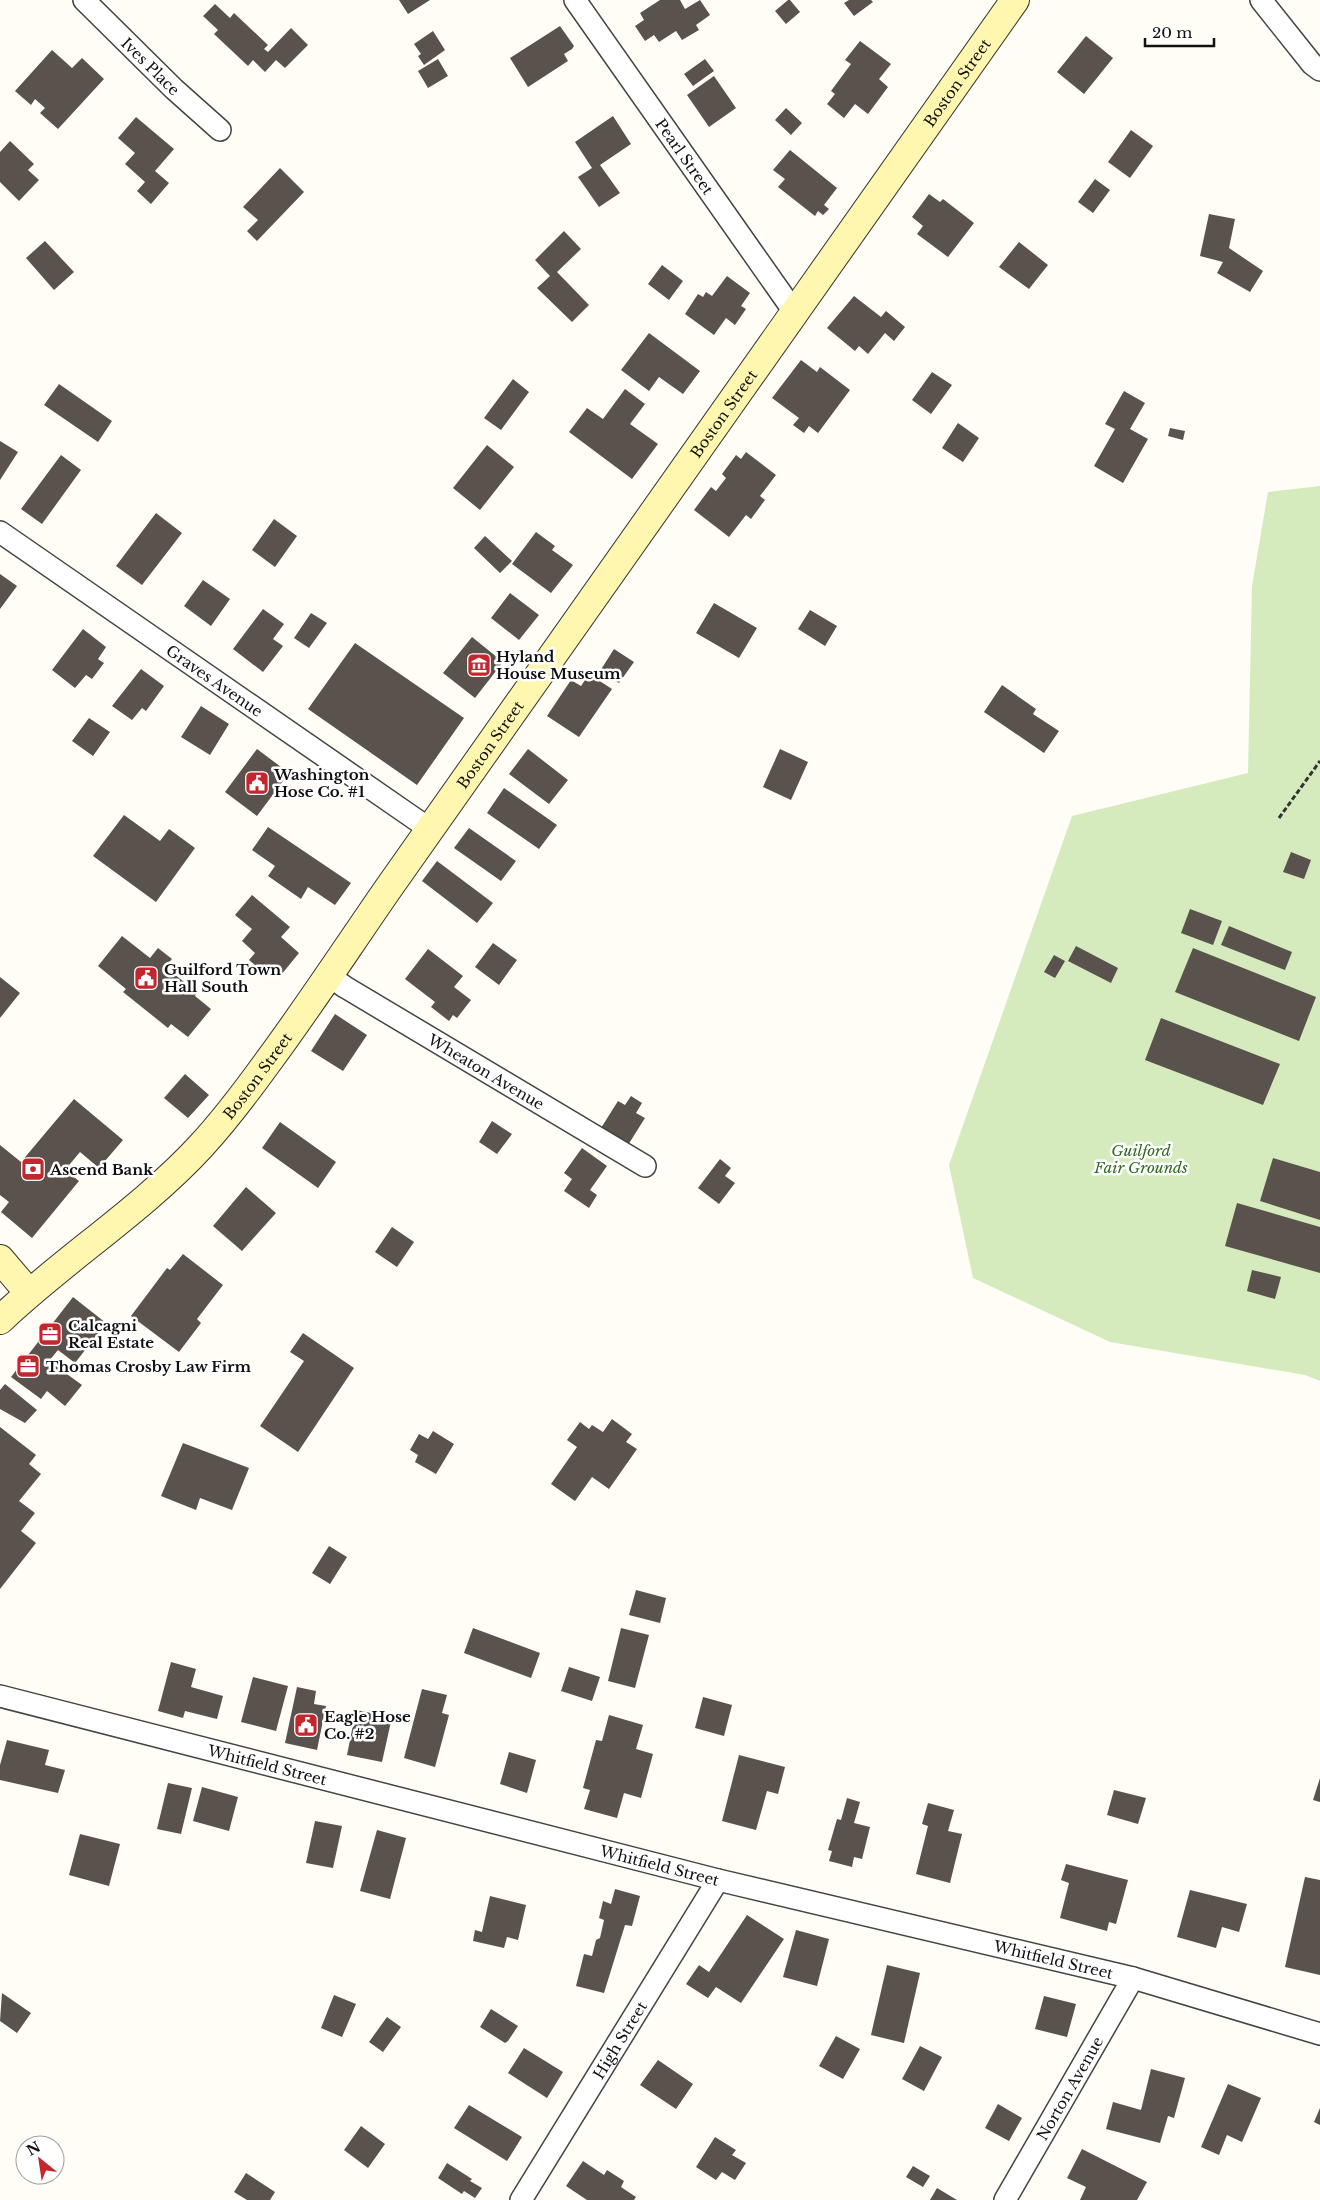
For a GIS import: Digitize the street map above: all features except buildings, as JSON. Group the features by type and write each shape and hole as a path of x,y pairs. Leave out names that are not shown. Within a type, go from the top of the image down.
{"main road":[{"name":"Boston Street","path":"0,1320 29,1293 160,1186 200,1147 231,1111 329,976 1015,0"},
{"path":"0,1259 29,1293"}],"street":[{"name":"Ives Place","path":"84,0 174,89 220,130"},
{"name":"Pearl Street","path":"575,0 795,312"},
{"path":"1261,0 1312,64 1320,70"},
{"name":"Graves Avenue","path":"0,532 431,830"},
{"name":"Wheaton Avenue","path":"329,976 645,1166"},
{"name":"Whitfield Street","path":"0,1696 718,1880 1133,1978 1320,2034"},
{"name":"High Street","path":"521,2200 718,1880"},
{"name":"Norton Avenue","path":"1005,2200 1133,1978"}],"path":[{"path":"1279,818 1320,761"}],"green space":[{"name":"Guilford Fair Grounds","path":"1320,486 1320,1381 1305,1375 1110,1342 973,1278 949,1165 1072,816 1248,773 1252,586 1268,492"}],"place":[{"name":"Hyland House Museum","path":"479,665"},
{"name":"Washington Hose Co. #1","path":"257,783"},
{"name":"Guilford Town Hall South","path":"146,978"},
{"name":"Ascend Bank","path":"33,1169"},
{"name":"Calcagni Real Estate","path":"50,1334"},
{"name":"Thomas Crosby Law Firm","path":"28,1366"},
{"name":"Eagle Hose Co. #2","path":"306,1725"}]}
